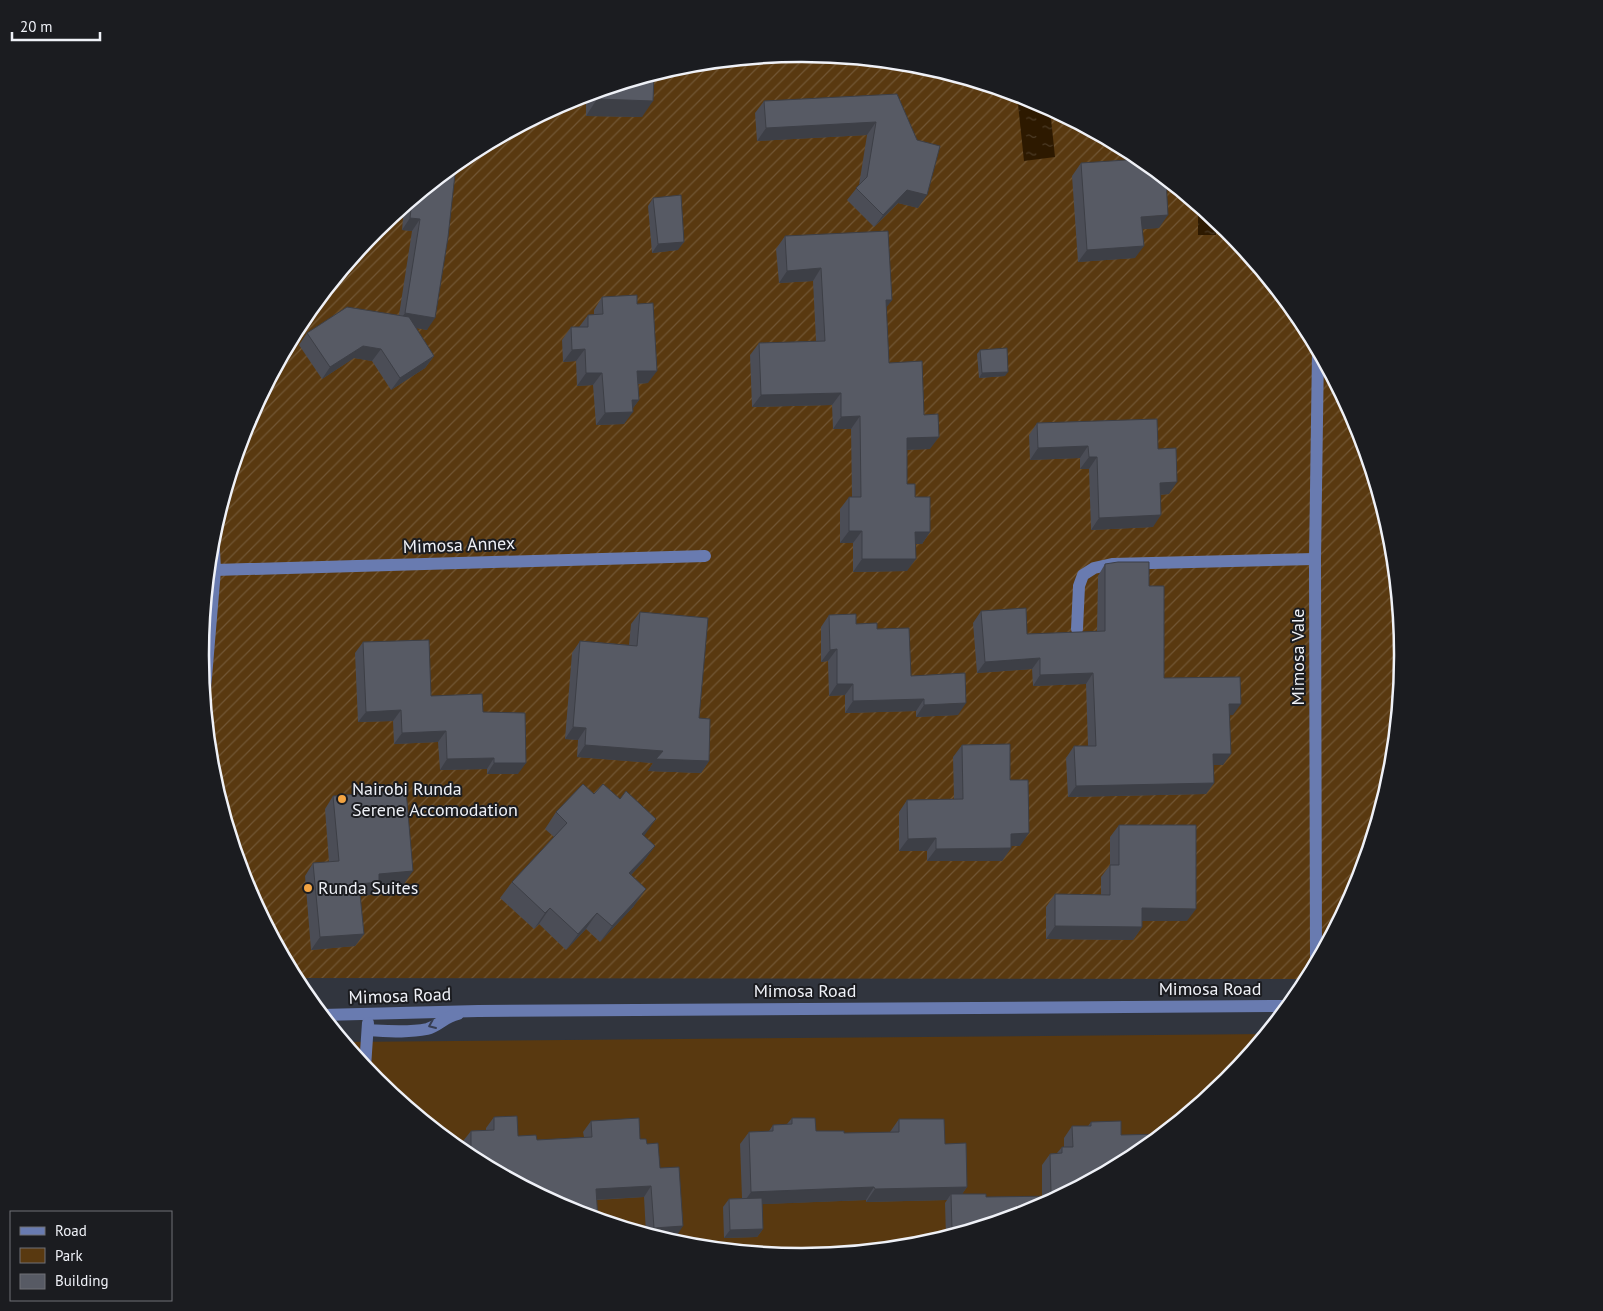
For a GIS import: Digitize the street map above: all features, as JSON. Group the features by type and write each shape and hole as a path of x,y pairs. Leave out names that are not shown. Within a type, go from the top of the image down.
{"street":[{"name":"Mimosa Vale","path":"1316,950 1315,559 1318,364"},
{"name":"Mimosa Annex","path":"215,570 704,556"},
{"path":"1077,629 1079,586 1083,575 1094,568 1112,564 1315,559"},
{"path":"208,649 215,574"},
{"name":"Mimosa Road","path":"333,1018 367,1013 478,1011 1279,1006"},
{"path":"368,1030 395,1031 428,1028 448,1016 478,1011"},
{"path":"366,1057 367,1013"}],"green space":[{"path":"802,62 879,68 917,74 992,94 1028,108 1064,124 1131,162 1162,185 1221,236 1272,295 1295,326 1333,393 1349,429 1363,465 1383,540 1393,617 1394,656 1393,694 1383,771 1363,846 1349,882 1333,918 1299,979 304,978 270,918 240,846 220,771 214,733 208,656 214,578 220,540 240,465 270,393 308,326 331,295 382,236 441,185 472,162 539,124 575,108 611,94 686,74 724,68"},
{"path":"1257,1034 1221,1075 1162,1126 1131,1149 1064,1187 992,1217 917,1237 840,1247 802,1248 763,1247 686,1237 611,1217 539,1187 472,1149 441,1126 382,1075 353,1042"}],"water":[{"path":"1018,104 1051,118 1055,157 1024,161"},
{"path":"1198,215 1216,232 1216,235 1198,235"}],"building":[{"path":"654,82 653,101 598,99"},
{"path":"897,94 917,140 940,146 927,195 907,190 883,215 856,188 867,177 876,122 766,128 764,101"},
{"path":"1128,160 1166,189 1168,215 1141,217 1144,246 1087,250 1081,163"},
{"path":"455,175 448,237 435,318 405,313 420,219 410,218 411,210"},
{"path":"681,195 684,242 658,244 653,198"},
{"path":"888,231 892,300 886,300 889,363 922,361 924,415 938,414 939,437 907,438 907,484 915,484 915,497 930,497 930,532 915,532 916,559 862,559 862,531 849,531 849,497 861,497 860,416 841,417 841,393 761,395 759,343 825,341 821,268 787,271 785,236"},
{"path":"637,295 637,304 653,303 657,371 637,371 639,400 632,400 633,412 605,413 602,373 586,373 585,349 572,350 571,327 588,327 588,315 603,314 602,297"},
{"path":"347,307 409,317 434,356 400,378 381,349 363,346 330,367 307,333"},
{"path":"1007,348 1008,372 982,373 980,350"},
{"path":"1157,419 1158,449 1176,448 1177,482 1160,483 1161,515 1099,518 1097,457 1089,457 1088,446 1038,448 1037,423"},
{"path":"1149,562 1149,586 1164,586 1164,678 1240,677 1241,704 1229,704 1231,754 1213,754 1214,783 1076,786 1074,746 1096,746 1093,673 1040,675 1040,658 985,662 981,611 1026,608 1027,634 1105,631 1105,564"},
{"path":"640,612 708,618 699,718 710,719 709,761 656,759 663,751 585,745 586,728 573,727 580,641 637,646"},
{"path":"856,614 856,624 877,623 877,629 909,628 911,676 965,673 966,703 924,705 924,699 853,701 853,684 837,684 837,649 830,650 829,615"},
{"path":"429,640 431,696 482,694 483,712 525,713 526,763 494,763 494,758 447,759 446,731 402,733 401,710 366,712 363,642"},
{"path":"1010,744 1010,780 1028,780 1029,833 1011,834 1011,848 936,849 936,838 908,839 907,800 963,799 962,745"},
{"path":"583,784 594,794 603,784 620,799 626,791 656,819 642,834 655,846 629,873 646,889 612,926 597,913 578,934 550,908 545,913 512,882 567,823 556,812"},
{"path":"406,790 413,871 379,874 379,882 359,884 364,934 320,937 313,863 339,861 333,796"},
{"path":"1119,825 1196,825 1196,909 1142,908 1142,927 1055,926 1055,894 1110,895 1110,865 1119,865"},
{"path":"517,1116 518,1136 536,1135 537,1140 592,1137 591,1121 639,1118 640,1139 646,1139 647,1144 658,1143 660,1168 679,1167 683,1226 654,1228 651,1186 596,1189 597,1212 539,1187 505,1169 468,1146 471,1146 471,1131 494,1130 494,1117"},
{"path":"792,1118 815,1118 816,1131 844,1131 844,1133 899,1132 899,1119 944,1119 945,1144 966,1143 967,1187 875,1189 874,1187 751,1192 749,1132 773,1131 773,1125 792,1124"},
{"path":"1121,1121 1121,1135 1151,1134 1098,1169 1051,1192 1050,1154 1062,1153 1062,1147 1073,1147 1072,1126 1091,1126 1091,1122"},
{"path":"951,1194 986,1194 986,1197 1043,1196 992,1217 952,1229"},
{"path":"762,1198 763,1229 730,1230 729,1199"}],"place":[{"name":"Nairobi Runda Serene Accomodation","path":"342,799"},
{"name":"Runda Suites","path":"308,888"}]}
